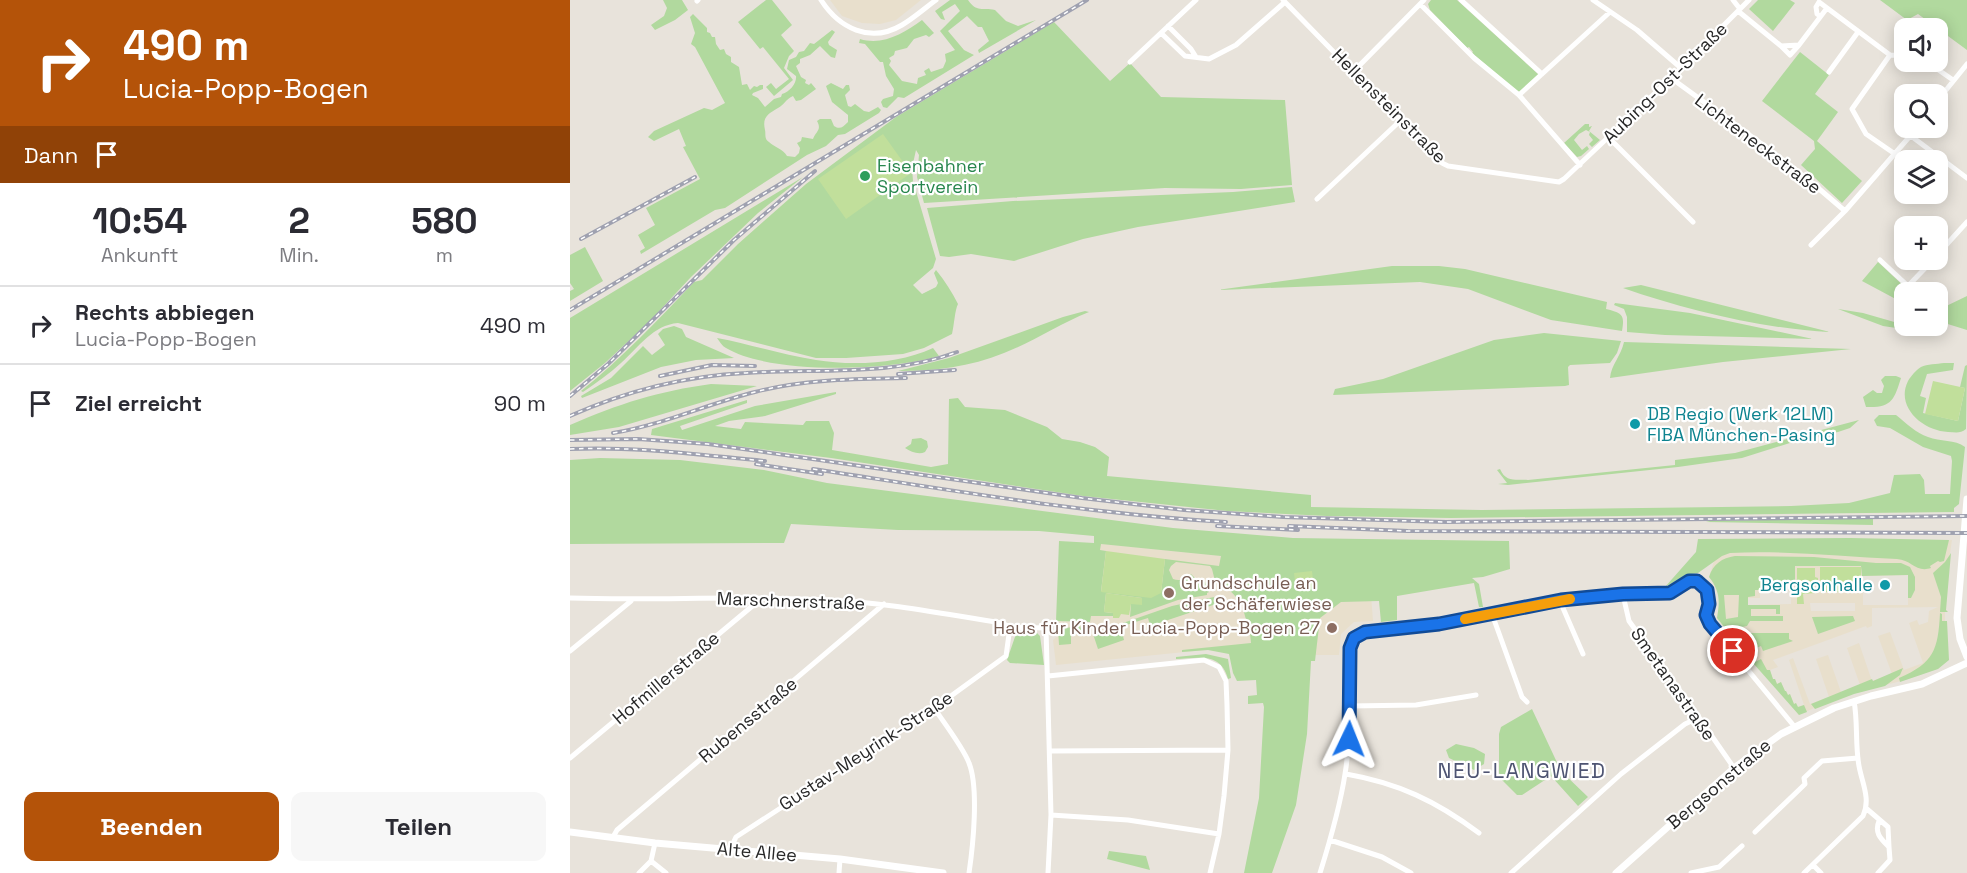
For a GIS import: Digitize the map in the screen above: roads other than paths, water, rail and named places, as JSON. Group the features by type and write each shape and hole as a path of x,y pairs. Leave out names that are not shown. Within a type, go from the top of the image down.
{"street":[{"path":"821,0 833,17 845,26 873,33 900,26 936,0"},
{"path":"1130,62 1196,0"},
{"path":"1461,0 1542,74"},
{"path":"1593,0 1649,40 1682,68"},
{"path":"1733,0 1739,10 1790,55 1827,8"},
{"name":"Aubing-Ost-Straße","path":"1580,165 1682,68 1749,0"},
{"path":"1161,33 1185,56 1209,59 1226,52 1246,37 1284,1"},
{"name":"Hellensteinstraße","path":"1284,1 1442,163 1448,166 1559,182 1580,165"},
{"path":"1353,72 1422,2 1474,58 1519,95 1580,165"},
{"path":"1820,16 1817,14 1816,7 1819,2 1890,55 1894,55"},
{"path":"1519,95 1610,12"},
{"path":"1168,27 1191,49 1196,57"},
{"path":"1829,72 1858,32"},
{"path":"1780,46 1799,45"},
{"path":"1890,55 1852,109 1866,134 1894,153"},
{"path":"1948,87 1967,64"},
{"path":"1941,72 1953,80"},
{"name":"Lichteneckstraße","path":"1671,78 1768,148 1845,211"},
{"path":"1317,199 1401,120"},
{"path":"1609,138 1694,222"},
{"path":"1899,150 1909,138"},
{"path":"1914,138 1967,178"},
{"path":"1811,245 1845,211 1894,155"},
{"path":"1948,243 1967,222"},
{"path":"1880,260 1908,286 1923,270"},
{"path":"1967,500 1957,618 1960,639 1967,657"},
{"path":"1320,873 1346,774 1350,706 1350,648 1354,638 1365,632 1439,624 1561,600 1623,594 1670,593 1689,581 1697,581 1707,590 1709,604 1706,615 1710,624 1794,726"},
{"name":"Smetanastraße","path":"1623,594 1629,621 1734,768"},
{"name":"Marschnerstraße","path":"570,598 829,600 884,604 1002,623 1010,627 1046,628 1048,676"},
{"name":"Hofmillerstraße","path":"570,758 762,598"},
{"path":"570,651 632,600"},
{"path":"1561,600 1583,654"},
{"name":"Rubensstraße","path":"613,837 617,830 884,604"},
{"path":"1492,614 1522,697 1527,702"},
{"name":"Gustav-Meyrink-Straße","path":"730,850 736,837 934,708 1006,656 1010,627"},
{"path":"1048,873 1051,815 1048,676 1204,660 1219,667 1226,681 1228,750 1219,834 1209,873"},
{"name":"Bergsonstraße","path":"1616,873 1734,768 1794,726 1854,701 1922,684 1967,663"},
{"path":"1350,706 1416,705 1476,695"},
{"path":"1804,873 1863,816 1867,809 1865,781 1859,768 1854,701"},
{"path":"934,708 969,763 974,809 974,843 969,873"},
{"path":"1510,873 1622,774 1698,718"},
{"path":"1050,751 1228,750"},
{"path":"1755,832 1805,784 1804,777 1821,761 1858,758"},
{"path":"1346,774 1375,779 1407,790 1452,814 1479,833"},
{"path":"1867,809 1888,827 1890,860 1878,873"},
{"path":"1051,815 1128,820 1219,834"},
{"path":"1879,821 1878,835 1889,847"},
{"name":"Alte Allee","path":"570,832 655,843 840,858 943,873"},
{"path":"1330,840 1382,857 1411,873"},
{"path":"639,873 651,861 655,843"},
{"path":"1691,873 1719,867 1742,846"},
{"path":"838,873 840,858"},
{"path":"651,861 666,873"},
{"path":"1813,865 1821,873"}],"railway":[{"path":"570,310 1087,0"},
{"path":"570,396 608,364 734,240 815,171"},
{"path":"581,239 695,177"},
{"path":"570,416 634,392 700,377 879,368 932,360 957,352"},
{"path":"660,376 712,365 755,366"},
{"path":"898,374 955,370"},
{"path":"613,433 649,425 737,397 792,384 830,380 906,378"},
{"path":"570,440 638,439 708,444 1082,498 1184,510 1283,517 1446,522 1967,516"},
{"path":"570,449 644,450 765,461"},
{"path":"756,464 822,474"},
{"path":"813,469 1071,507 1226,522"},
{"path":"1217,526 1298,530"},
{"path":"1289,526 1408,531 1967,533"}],"place":[{"name":"Eisenbahner Sportverein","path":"865,176"},
{"name":"DB Regio (Werk 12LM) FIBA München-Pasing","path":"1635,424"},
{"name":"Bergsonhalle","path":"1885,585"},
{"name":"Grundschule an der Schäferwiese","path":"1169,593"},
{"name":"Haus für Kinder Lucia-Popp-Bogen 27","path":"1332,628"}],"district":[{"name":"NEU-LANGWIED","path":"1522,771"}]}
